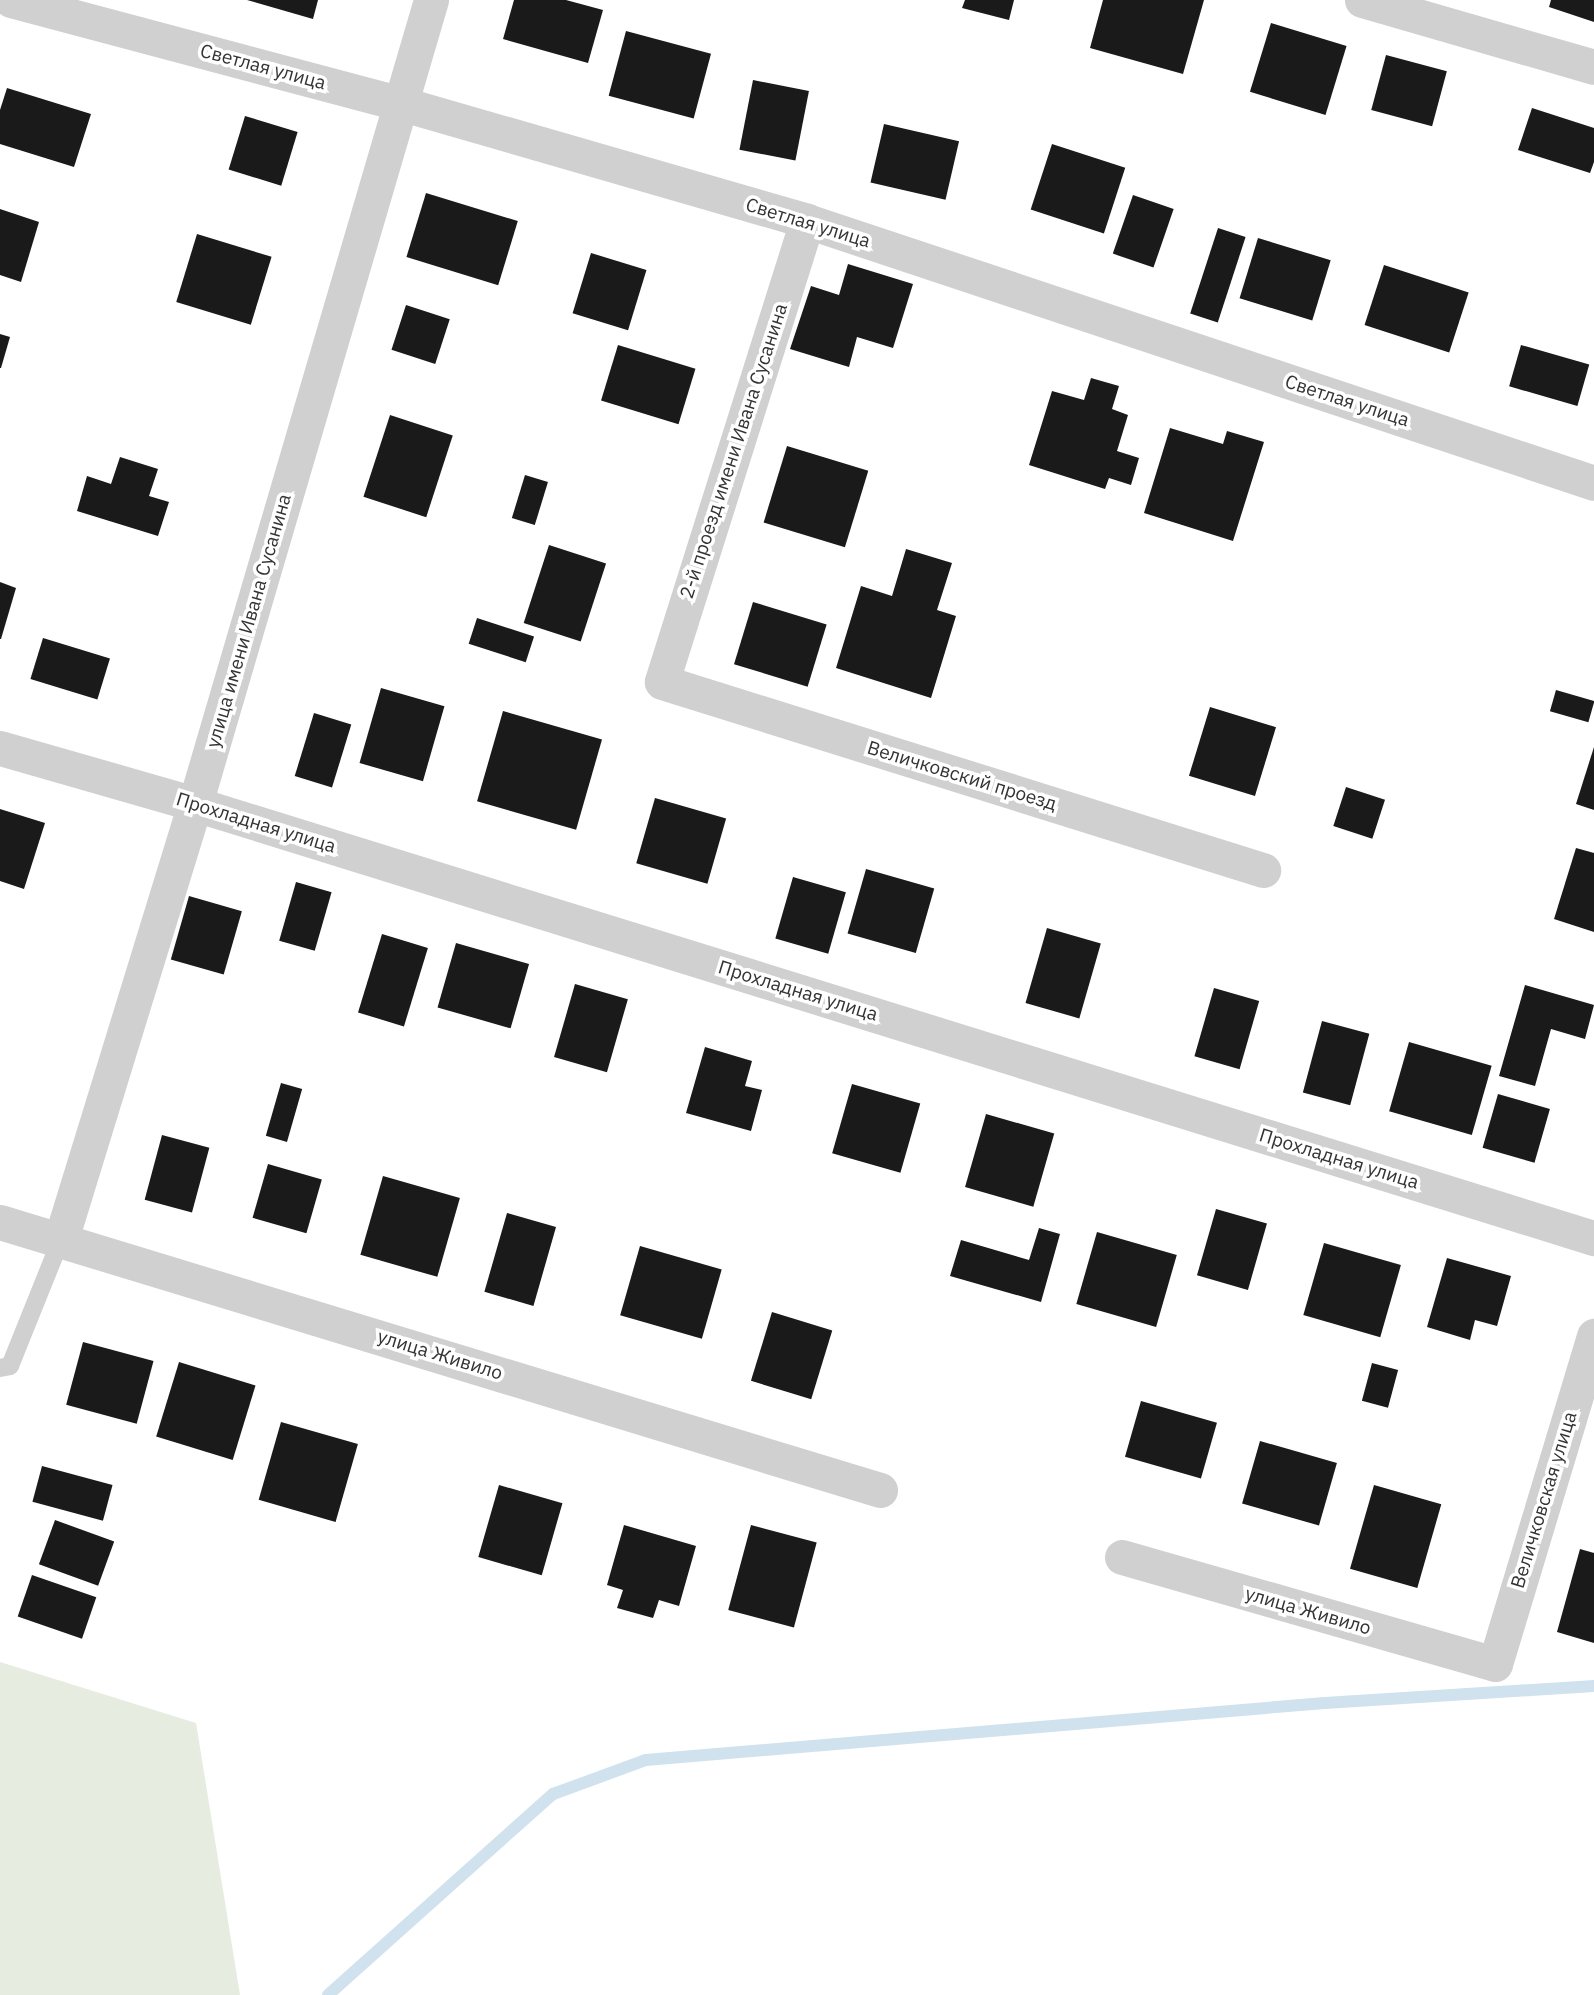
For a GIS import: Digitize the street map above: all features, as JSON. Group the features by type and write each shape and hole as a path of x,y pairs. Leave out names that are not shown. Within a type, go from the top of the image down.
{"street":[{"name":"Светлая улица","path":"11,0 399,103 807,221 1594,483"},
{"name":"улица имени Ивана Сусанина","path":"61,1239 195,804 431,0"},
{"path":"1362,0 1594,67"},
{"name":"2-й проезд имени Ивана Сусанина","path":"662,682 807,221"},
{"name":"Величковский проезд","path":"662,682 1263,870"},
{"name":"Прохладная улица","path":"0,748 195,804 1594,1238"},
{"name":"улица Живило","path":"0,1222 880,1490"},
{"name":"Величковская улица","path":"1495,1664 1594,1336"},
{"name":"улица Живило","path":"1122,1557 1495,1664"}],"lane":[{"path":"0,1368 10,1366 61,1239"}],"shaded area":[{"path":"0,1662 196,1723 240,1995 0,1995"}],"building":[{"path":"247,0 318,0 313,19"},
{"path":"514,0 566,0 603,10 588,63 503,39"},
{"path":"965,0 1014,0 1009,20 962,8"},
{"path":"1103,0 1204,0 1183,74 1090,48"},
{"path":"1551,0 1594,0 1594,22 1549,7"},
{"path":"1271,23 1347,46 1325,115 1250,92"},
{"path":"626,31 711,54 694,118 609,96"},
{"path":"1386,55 1447,71 1432,126 1371,110"},
{"path":"753,80 809,91 795,161 739,150"},
{"path":"7,88 91,114 74,167 0,144 0,110"},
{"path":"1532,108 1594,128 1594,162 1590,173 1518,150"},
{"path":"245,116 298,132 281,186 229,170"},
{"path":"884,124 959,141 946,200 871,182"},
{"path":"1052,144 1125,168 1104,233 1031,210"},
{"path":"426,193 518,221 498,285 406,257"},
{"path":"1133,195 1174,209 1153,268 1113,254"},
{"path":"0,209 39,222 21,282 0,275"},
{"path":"1218,228 1246,237 1218,323 1190,314"},
{"path":"197,234 272,257 251,325 176,302"},
{"path":"1258,238 1331,260 1312,320 1240,298"},
{"path":"591,253 646,270 628,330 573,313"},
{"path":"848,264 913,284 893,348 857,337 849,367 790,349 811,286 839,295"},
{"path":"1384,265 1469,293 1449,352 1365,325"},
{"path":"406,305 450,319 435,364 391,350"},
{"path":"0,334 10,337 1,368 0,368"},
{"path":"618,345 695,369 679,424 601,400"},
{"path":"1521,345 1589,365 1577,406 1509,386"},
{"path":"1091,378 1119,386 1112,409 1128,415 1117,451 1139,458 1131,485 1109,478 1105,489 1029,465 1052,391 1084,400"},
{"path":"390,415 453,435 426,517 363,497"},
{"path":"1170,428 1223,444 1227,431 1264,442 1233,541 1144,513"},
{"path":"787,446 868,471 845,547 764,523"},
{"path":"120,457 158,469 149,496 169,502 158,536 77,511 87,476 111,484"},
{"path":"525,475 548,482 535,525 512,518"},
{"path":"549,545 606,564 581,642 524,623"},
{"path":"906,549 952,563 937,610 956,616 931,698 836,668 861,586 892,596"},
{"path":"0,582 16,588 1,639 0,639"},
{"path":"753,602 827,625 808,687 734,664"},
{"path":"477,618 534,637 526,662 469,644"},
{"path":"43,638 110,658 97,700 30,679"},
{"path":"381,688 444,706 423,781 360,763"},
{"path":"1556,690 1594,701 1588,722 1550,711"},
{"path":"1210,707 1276,727 1255,796 1189,776"},
{"path":"503,711 602,739 576,830 477,801"},
{"path":"314,713 351,724 332,788 295,776"},
{"path":"1594,747 1594,810 1576,804"},
{"path":"1346,787 1385,800 1372,839 1333,826"},
{"path":"655,798 726,818 707,884 636,863"},
{"path":"0,809 45,823 24,889 0,881"},
{"path":"1576,848 1594,853 1594,932 1554,919"},
{"path":"866,869 934,889 916,953 848,933"},
{"path":"793,877 846,892 828,954 775,939"},
{"path":"296,882 332,892 315,951 279,941"},
{"path":"189,896 242,911 224,975 171,959"},
{"path":"1047,928 1101,943 1079,1018 1026,1003"},
{"path":"382,934 428,948 404,1026 358,1012"},
{"path":"456,943 529,964 511,1028 438,1007"},
{"path":"575,984 628,999 607,1072 554,1057"},
{"path":"1525,985 1594,1005 1585,1039 1551,1029 1535,1086 1499,1076"},
{"path":"1214,988 1259,1001 1240,1069 1194,1056"},
{"path":"1322,1021 1369,1034 1350,1105 1303,1092"},
{"path":"1409,1042 1492,1066 1472,1135 1389,1111"},
{"path":"705,1047 752,1061 745,1086 762,1090 751,1131 686,1113"},
{"path":"281,1083 302,1089 287,1142 266,1136"},
{"path":"852,1084 920,1104 900,1173 832,1153"},
{"path":"1498,1094 1550,1109 1534,1163 1483,1148"},
{"path":"986,1114 1054,1134 1033,1207 965,1187"},
{"path":"162,1135 209,1148 192,1212 145,1200"},
{"path":"268,1164 322,1179 306,1233 253,1218"},
{"path":"383,1176 460,1198 437,1277 360,1255"},
{"path":"1216,1209 1267,1224 1248,1290 1197,1275"},
{"path":"507,1213 556,1227 533,1306 484,1292"},
{"path":"1039,1228 1060,1234 1041,1302 950,1276 961,1240 1029,1260"},
{"path":"1097,1232 1177,1255 1156,1327 1076,1304"},
{"path":"1324,1243 1401,1265 1380,1337 1303,1315"},
{"path":"640,1246 722,1269 702,1339 620,1315"},
{"path":"1447,1258 1511,1276 1497,1326 1475,1320 1470,1340 1427,1327"},
{"path":"772,1312 832,1330 811,1399 751,1381"},
{"path":"83,1342 154,1361 137,1424 66,1405"},
{"path":"179,1362 256,1385 233,1460 156,1437"},
{"path":"1372,1363 1398,1370 1388,1408 1362,1401"},
{"path":"1141,1401 1217,1423 1201,1479 1125,1457"},
{"path":"281,1422 358,1444 336,1522 259,1500"},
{"path":"1260,1441 1337,1463 1319,1526 1242,1503"},
{"path":"42,1466 113,1485 103,1521 32,1502"},
{"path":"499,1485 562,1503 542,1575 478,1557"},
{"path":"1374,1485 1441,1504 1417,1588 1350,1569"},
{"path":"55,1520 114,1542 98,1586 39,1564"},
{"path":"624,1525 696,1546 679,1606 659,1600 653,1618 617,1608 623,1590 607,1585"},
{"path":"751,1525 817,1543 794,1628 728,1610"},
{"path":"1580,1549 1594,1553 1594,1643 1557,1632"},
{"path":"32,1575 96,1597 82,1639 18,1617"}],"waterway":[{"path":"328,1995 553,1794 646,1760 1325,1703 1594,1686"}]}
